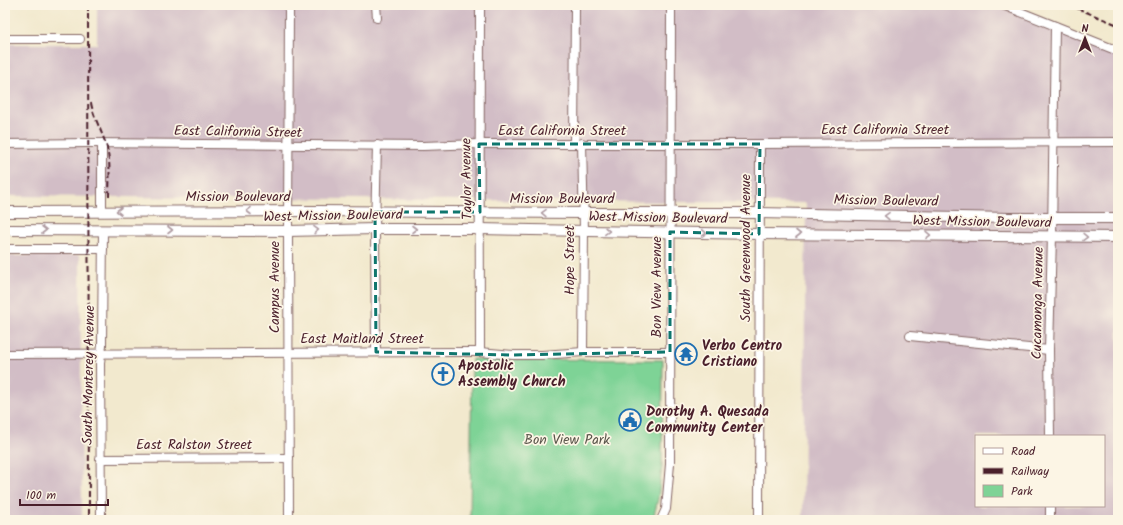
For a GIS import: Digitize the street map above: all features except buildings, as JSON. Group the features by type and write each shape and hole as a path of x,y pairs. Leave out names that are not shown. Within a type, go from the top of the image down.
{"main road":[{"name":"Mission Boulevard","path":"5,212 759,213 1010,218 1118,218"},
{"name":"West Mission Boulevard","path":"5,230 288,231 480,229 759,234 1118,237"}],"street":[{"name":"Campus Avenue","path":"289,5 289,520"},
{"path":"376,5 376,18"},
{"name":"Taylor Avenue","path":"480,5 480,352"},
{"name":"Hope Street","path":"575,5 578,143 584,213 583,352"},
{"name":"Bon View Avenue","path":"661,520 666,509 670,464 671,5"},
{"path":"1003,5 1118,51"},
{"name":"Cucamonga Avenue","path":"1050,435 1049,350 1055,26"},
{"path":"5,39 80,39"},
{"name":"East California Street","path":"5,144 102,143 423,146 578,143 760,144 1118,142"},
{"path":"102,143 102,211"},
{"name":"South Greenwood Avenue","path":"759,520 760,144"},
{"path":"376,352 375,212 377,145"},
{"name":"South Monterey Avenue","path":"101,520 100,363 102,345 103,230"},
{"path":"5,249 103,249"},
{"path":"910,336 1049,350"},
{"name":"East Maitland Street","path":"5,354 480,352 513,355 542,355 583,352 670,352"},
{"name":"East Ralston Street","path":"100,459 289,458"},
{"path":"1050,507 1050,520"}],"highlighted area":[{"path":"479,144 760,144 759,234 670,232 670,352 513,355 376,352 375,212 480,212"}],"shaded area":[{"path":"97,5 996,5 1118,53 1118,520 803,520 806,203 5,196 5,44 97,44"},
{"path":"80,255 82,520 5,520 5,256"}],"green space":[{"name":"Bon View Park","path":"472,359 663,360 662,467 658,499 653,520 470,520"}],"railway":[{"path":"88,5 89,520"},
{"path":"1069,5 1118,25"},
{"path":"91,103 108,154 109,198"}],"place":[{"name":"Verbo Centro Cristiano","path":"686,354"},
{"name":"Apostolic Assembly Church","path":"443,374"},
{"name":"Dorothy A. Quesada Community Center","path":"630,420"}]}
